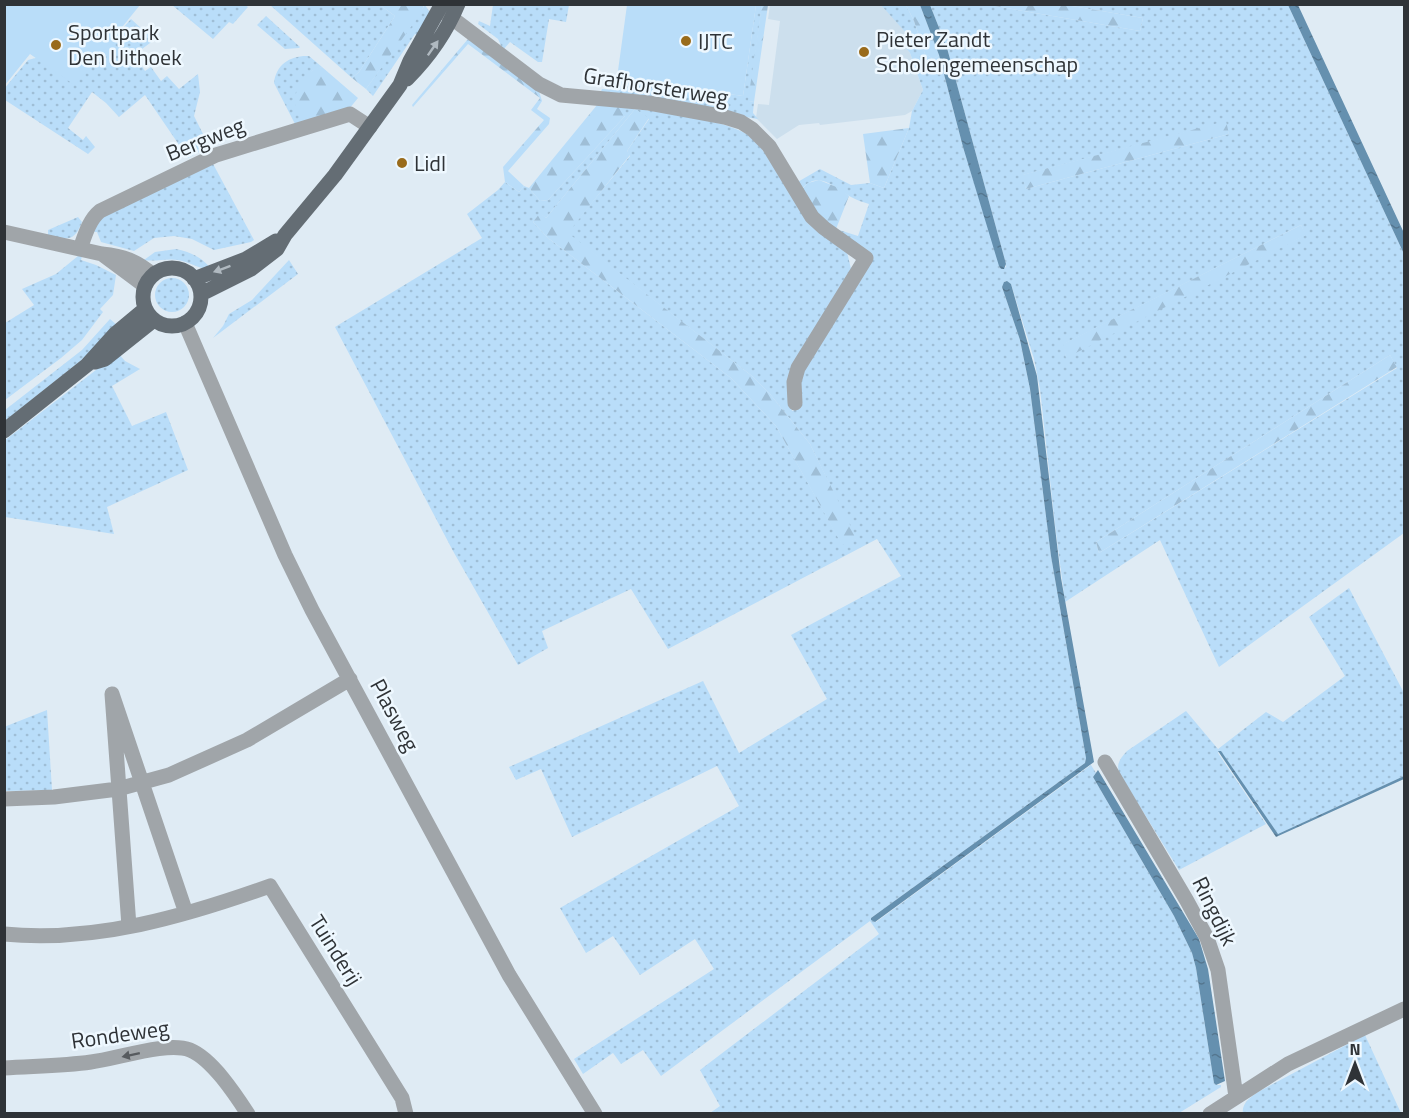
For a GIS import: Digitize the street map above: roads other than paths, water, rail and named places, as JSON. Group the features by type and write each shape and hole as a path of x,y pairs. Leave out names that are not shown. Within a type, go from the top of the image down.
{"main road":[{"name":"Grafhorsterweg","path":"201,294 262,263 277,249 285,235 306,211 400,85 410,61 448,9"},
{"name":"Grafhorsterweg","path":"194,279 246,259 285,235"},
{"path":"171,268 184,271 194,279 201,294 199,308 196,314 185,323 166,326 150,315 143,298 149,280 159,271 171,268"},
{"path":"4,430 87,365 115,334 150,315"}],"street":[{"name":"Grafhorsterweg","path":"448,9 538,84 554,93 649,103 725,117 741,122 761,137 782,166 812,217 866,258 798,368 794,382 795,403"},
{"name":"Bergweg","path":"80,249 90,223 100,211 216,155 350,114 370,127"},
{"path":"4,232 136,261 149,280"},
{"name":"Plasweg","path":"185,323 285,555 509,975 595,1113"},
{"path":"4,799 54,797 118,789 169,776 247,740 350,679"},
{"path":"129,926 112,694 186,914"},
{"name":"Ringdijk","path":"1105,762 1207,938 1218,970 1236,1097"},
{"name":"Tuinderij","path":"4,934 49,935 129,926 186,914 270,886 402,1098 406,1113"},
{"path":"1210,1113 1288,1064 1404,1009"},
{"name":"Rondeweg","path":"4,1068 89,1063 173,1047 201,1056 248,1113"}],"water":[{"path":"920,5 930,5 947,48 1006,264 1004,269 999,266 963,147 939,55"},
{"path":"1288,5 1298,5 1404,233 1404,254"},
{"path":"1007,281 1011,284 1037,376 1061,578 1094,762 875,922 871,918 1085,763 1051,556 1030,389 1020,340 1002,287"},
{"path":"1218,751 1221,751 1278,834 1404,776 1404,779 1276,837"},
{"path":"1098,770 1199,939 1208,969 1225,1081 1216,1085 1192,953 1174,916 1093,777"}],"place":[{"name":"IJTC","path":"686,41"},
{"name":"Sportpark Den Uithoek","path":"56,45"},
{"name":"Pieter Zandt Scholengemeenschap","path":"864,52"},
{"name":"Lidl","path":"402,163"}]}
